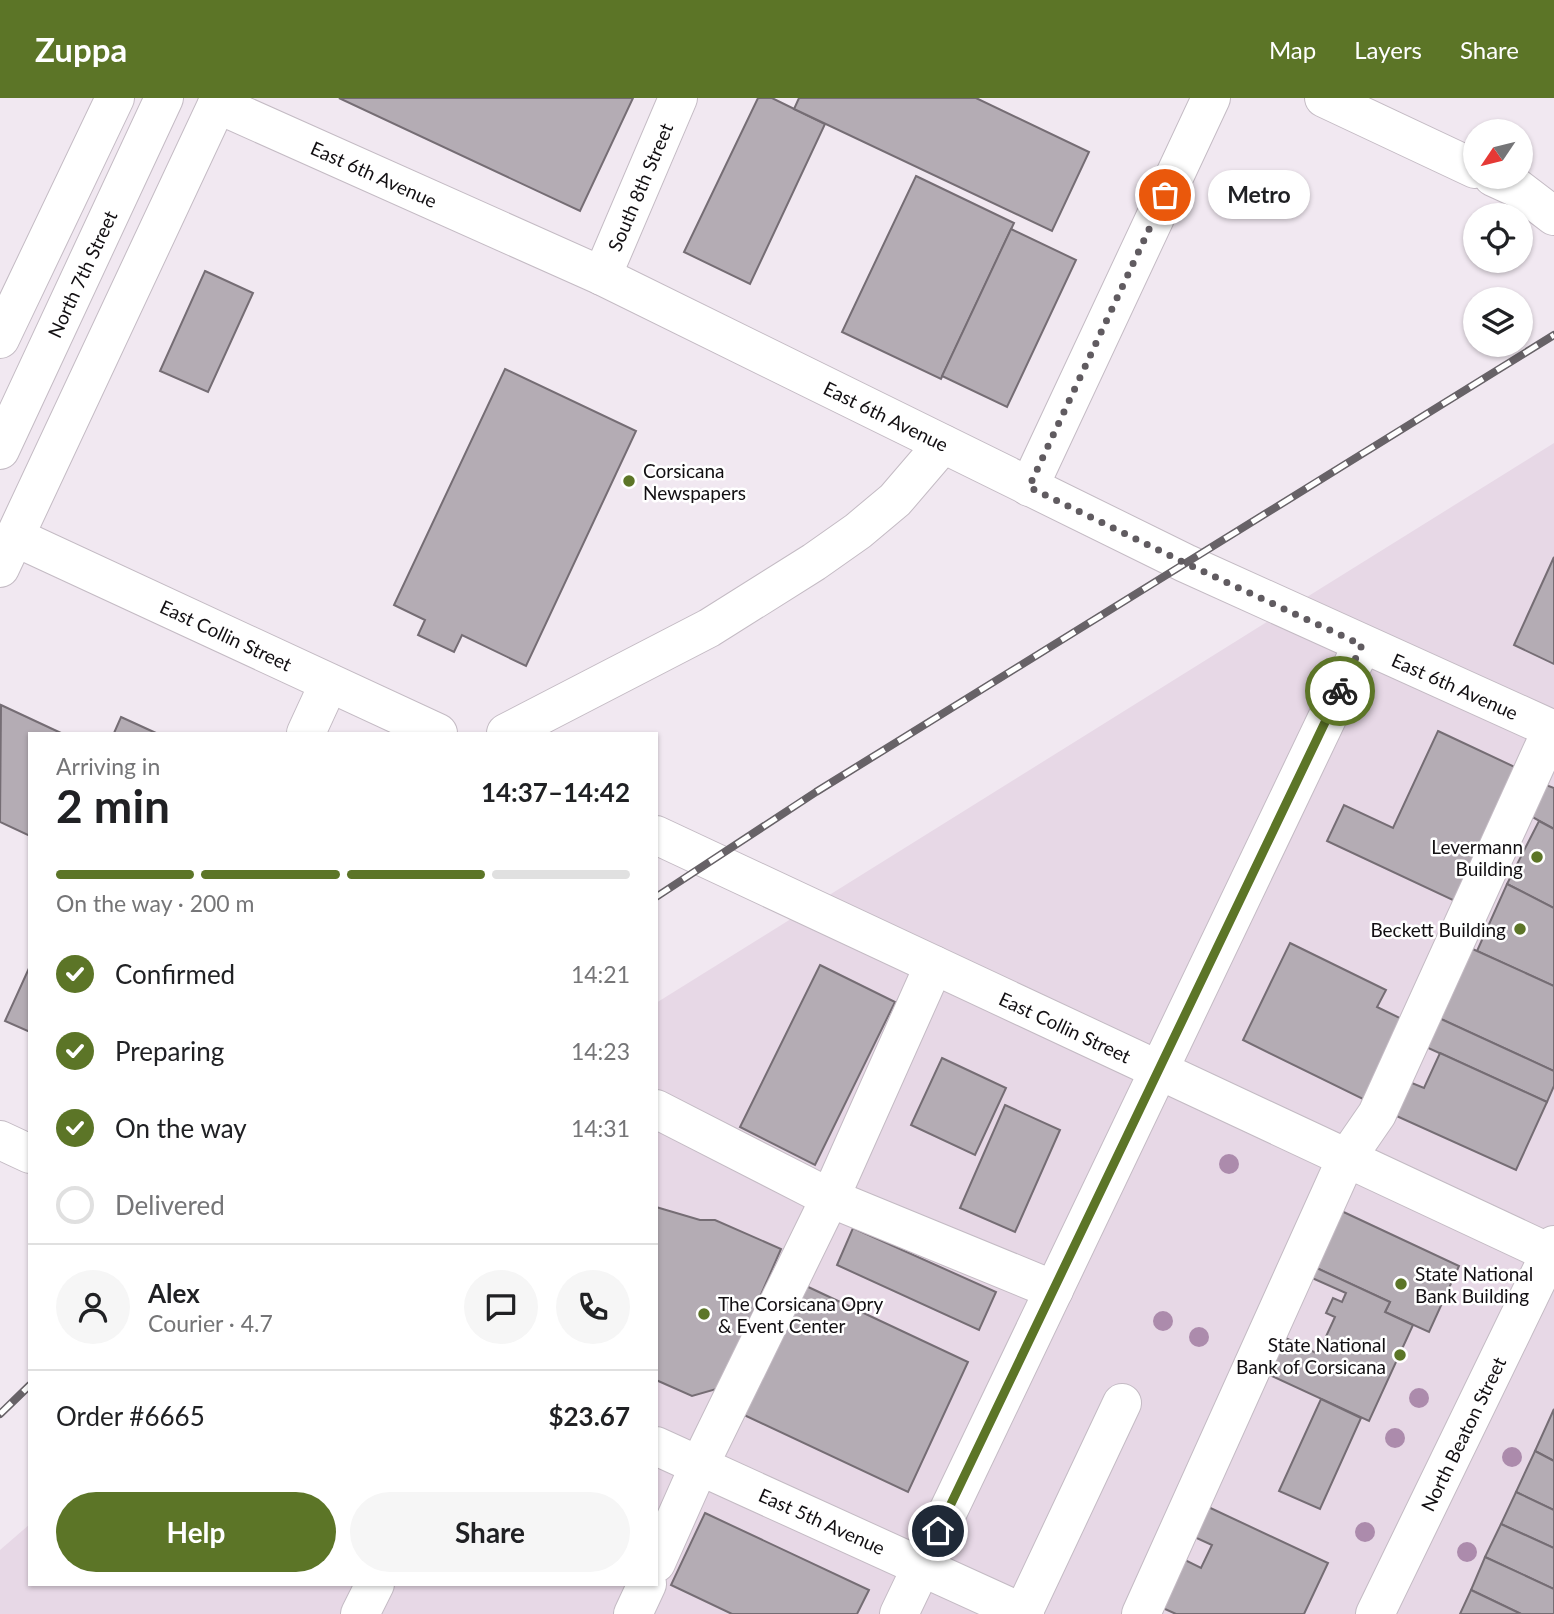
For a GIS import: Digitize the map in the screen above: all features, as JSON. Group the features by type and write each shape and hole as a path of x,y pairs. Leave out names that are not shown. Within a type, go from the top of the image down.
{"street":[{"path":"0,339 115,98"},
{"name":"North 7th Street","path":"0,450 164,98"},
{"name":"South 8th Street","path":"602,276 678,98"},
{"path":"1029,487 1211,98"},
{"path":"1324,98 1463,163"},
{"path":"7,553 219,101"},
{"name":"East 6th Avenue","path":"219,101 602,276 1185,563 1553,729"},
{"path":"1533,188 1554,193"},
{"path":"1515,189 1554,216"},
{"path":"508,732 709,628 814,562 858,531 895,500 943,444"},
{"name":"East Collin Street","path":"7,553 329,683 436,732"},
{"path":"899,1614 1362,645"},
{"path":"306,732 329,683"},
{"path":"1141,1614 1346,1159 1377,1114 1553,729"},
{"name":"East Collin Street","path":"658,836 1346,1159 1553,1251"},
{"path":"658,1558 699,1466 830,1198 934,964"},
{"path":"658,1110 830,1198 1054,1290"},
{"path":"0,1140 28,1153"},
{"name":"North Beaton Street","path":"1376,1614 1553,1251"},
{"path":"1024,1614 1122,1403"},
{"name":"East 5th Avenue","path":"658,1448 1024,1614"},
{"path":"360,1614 374,1586"},
{"path":"633,1614 646,1586"}],"shaded area":[{"path":"1554,443 1554,1614 0,1614 0,1550 28,1526 28,1586 658,1586 658,1002"}],"building":[{"path":"339,98 633,98 580,211"},
{"path":"758,98 772,98 825,124 750,284 684,252"},
{"path":"799,98 976,98 1089,152 1052,231 794,109"},
{"path":"916,176 1014,223 941,379 842,332"},
{"path":"1011,229 1076,260 1007,407 942,376"},
{"path":"205,271 253,293 208,392 160,371"},
{"path":"505,369 636,431 526,666 462,635 454,652 418,635 425,620 394,605"},
{"path":"1554,557 1554,664 1514,645"},
{"path":"1,705 59,732 28,732 28,835 0,822"},
{"path":"121,717 154,732 114,732"},
{"path":"1438,731 1519,769 1457,902 1327,841 1344,805 1393,828"},
{"path":"1538,782 1554,788 1554,829 1525,813"},
{"name":"Levermann Building","path":"1539,821 1554,829 1554,908 1507,884"},
{"name":"Beckett Building","path":"1507,884 1554,908 1554,986 1477,951"},
{"path":"1290,943 1386,990 1377,1007 1406,1021 1367,1101 1243,1040"},
{"path":"1466,946 1554,986 1554,1071 1434,1016"},
{"path":"820,965 895,1002 815,1165 740,1127"},
{"path":"28,970 28,1031 5,1021"},
{"path":"1439,1018 1554,1071 1554,1086 1547,1102 1426,1047"},
{"path":"1440,1053 1547,1102 1516,1170 1392,1114 1407,1081 1424,1088"},
{"path":"942,1058 1006,1088 975,1155 911,1125"},
{"path":"1005,1105 1060,1130 1015,1232 960,1208"},
{"name":"The Corsicana Opry & Event Center","path":"658,1208 700,1220 715,1220 781,1249 720,1388 692,1396 658,1381"},
{"name":"State National Bank Building","path":"1335,1208 1459,1266 1429,1332 1385,1312 1390,1302 1308,1264"},
{"path":"853,1228 996,1292 979,1330 837,1265"},
{"path":"1308,1264 1390,1302 1385,1312 1413,1325 1369,1421 1261,1371 1278,1334 1318,1354 1335,1317 1326,1313 1333,1298 1342,1302 1346,1293 1303,1274"},
{"path":"804,1285 968,1362 908,1492 744,1415"},
{"path":"1321,1399 1361,1418 1320,1509 1279,1491"},
{"path":"1554,1409 1554,1461 1535,1451"},
{"path":"1535,1451 1554,1461 1554,1510 1516,1492"},
{"path":"1516,1492 1554,1510 1554,1548 1501,1524"},
{"path":"1204,1505 1328,1563 1304,1614 1176,1614 1156,1605 1179,1557 1201,1568 1212,1545 1190,1535"},
{"path":"705,1513 869,1590 857,1614 732,1614 671,1585"},
{"path":"1501,1524 1554,1548 1554,1589 1485,1557"},
{"path":"1485,1557 1554,1589 1554,1614 1521,1614 1471,1590"},
{"path":"1471,1590 1521,1614 1460,1614"}],"railway":[{"path":"658,896 816,792 1554,335"},
{"path":"0,1414 28,1387"}],"way so far":[{"path":"1165,195 1029,487 1362,645 1340,691"}],"place":[{"name":"Metro","path":"1165,195"},
{"name":"Corsicana Newspapers","path":"629,481"},
{"name":"Levermann Building","path":"1537,857"},
{"name":"Beckett Building","path":"1520,929"},
{"name":"State National Bank Building","path":"1401,1284"},
{"name":"The Corsicana Opry & Event Center","path":"704,1314"},
{"name":"State National Bank of Corsicana","path":"1400,1355"}],"route":[{"path":"938,1531 1340,691"}]}
